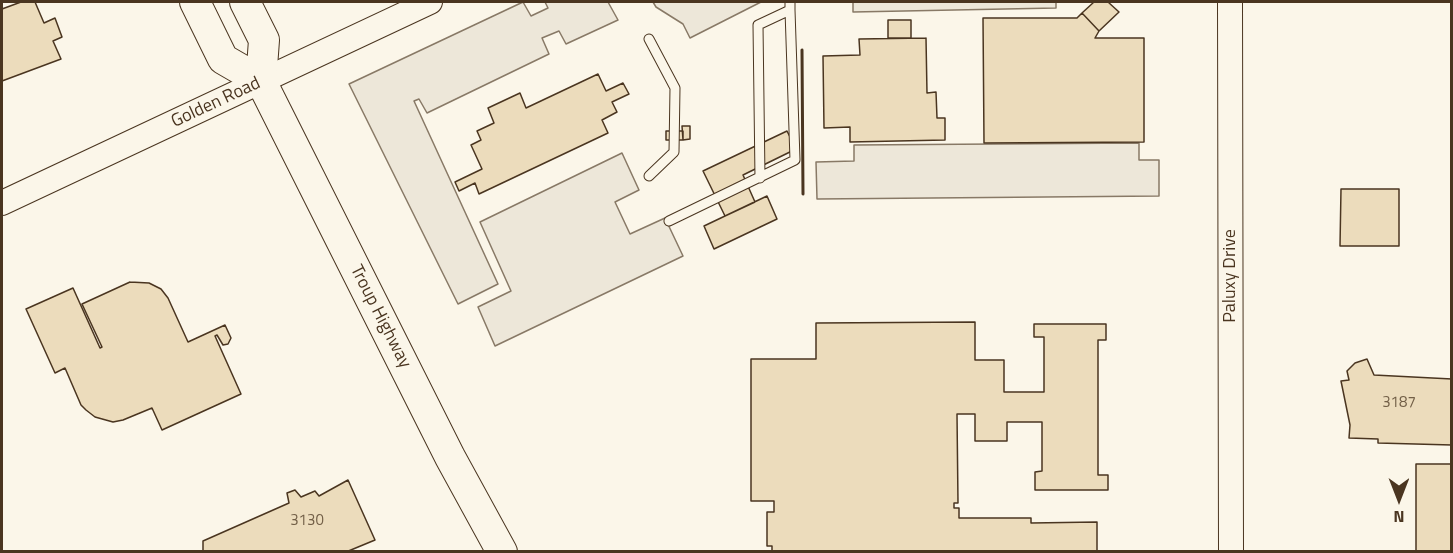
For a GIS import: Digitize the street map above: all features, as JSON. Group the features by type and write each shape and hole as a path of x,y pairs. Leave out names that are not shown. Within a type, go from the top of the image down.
{"main road":[{"path":"195,2 223,59 261,81 264,40 245,2"},
{"name":"Troup Highway","path":"261,81 430,418 502,552"}],"street":[{"name":"Golden Road","path":"2,203 430,2"},
{"name":"Paluxy Drive","path":"1230,2 1231,552"}],"lane":[{"path":"669,221 760,178 795,160 790,6 758,25 760,178"},
{"path":"649,39 675,88 674,152 649,176"}],"shaded area":[{"path":"523,2 531,16 548,8 545,2 608,2 618,20 566,44 559,31 542,38 549,54 427,113 419,99 414,101 498,284 458,304 349,84"},
{"path":"653,2 761,2 690,38 683,24 656,7"},
{"path":"853,2 1056,2 1056,8 853,12"},
{"path":"1139,143 1139,160 1159,160 1159,196 817,199 816,162 854,161 854,145"},
{"path":"622,153 639,190 615,202 630,234 665,218 683,256 495,346 478,307 511,291 480,222"}],"building":[{"path":"21,2 35,2 44,23 55,18 62,37 53,41 61,59 2,81 2,9"},
{"path":"1094,2 1108,2 1119,12 1099,31 1082,13"},
{"path":"1082,13 1099,31 1095,38 1144,38 1144,142 984,143 983,18 1077,18"},
{"path":"888,20 911,20 911,38 888,38"},
{"path":"926,38 927,93 936,92 937,118 945,118 945,140 850,142 850,127 824,128 823,56 860,55 859,39"},
{"path":"598,74 606,91 623,83 629,94 612,102 617,112 602,120 608,133 479,194 475,183 459,191 455,182 482,169 471,145 481,140 477,131 494,123 488,108 520,93 526,108"},
{"path":"682,126 690,126 690,139 683,140"},
{"path":"666,131 683,131 683,140 666,140"},
{"path":"787,131 796,149 743,175 755,202 725,216 703,171"},
{"path":"1341,189 1399,189 1399,246 1340,246"},
{"path":"767,196 777,219 714,249 704,226"},
{"path":"130,282 149,283 161,289 168,298 188,342 225,325 231,338 228,344 223,345 217,335 215,336 241,394 162,430 152,408 113,422 95,417 81,405 65,368 55,373 26,309 73,288 100,348 102,347 82,304"},
{"path":"975,322 975,360 1004,360 1004,392 1044,392 1044,337 1034,337 1034,324 1106,324 1106,340 1098,340 1098,475 1108,475 1108,490 1035,490 1035,472 1042,471 1042,422 1007,422 1007,441 975,441 975,414 957,414 958,503 954,503 954,508 959,508 959,518 1031,518 1031,523 1097,522 1097,552 772,552 772,546 767,546 767,512 774,512 774,501 751,501 751,359 816,359 816,323"},
{"path":"1367,359 1374,375 1452,379 1452,445 1378,443 1378,439 1349,438 1350,425 1341,381 1349,380 1347,371 1355,363"},
{"path":"1416,464 1452,464 1452,552 1416,552"},
{"path":"348,480 375,540 346,552 203,552 203,541 289,503 287,493 295,490 301,497 315,491 319,496"}],"wall":[{"path":"802,50 803,194"}]}
